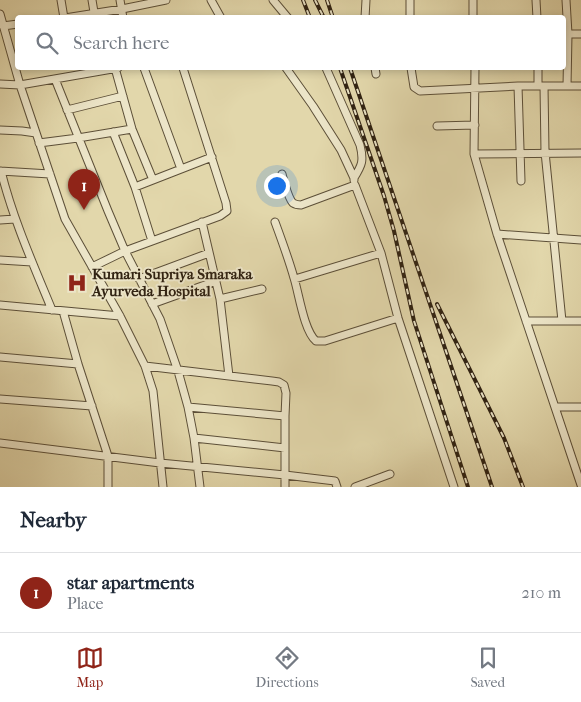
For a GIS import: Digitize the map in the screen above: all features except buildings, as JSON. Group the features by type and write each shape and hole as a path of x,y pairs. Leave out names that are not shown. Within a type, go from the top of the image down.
{"street":[{"path":"61,0 64,15"},
{"path":"92,0 94,15 166,0"},
{"path":"120,0 123,15"},
{"path":"212,0 220,15"},
{"path":"273,0 286,15"},
{"path":"366,0 366,15"},
{"path":"410,0 410,15"},
{"path":"473,0 473,15"},
{"path":"536,0 537,15"},
{"path":"566,0 567,86"},
{"path":"0,14 14,52"},
{"path":"3,26 15,24"},
{"path":"566,34 581,34"},
{"path":"17,70 20,86 65,219 146,366 154,392 163,487"},
{"path":"71,70 72,76"},
{"path":"0,84 20,86 99,70"},
{"path":"116,70 132,128 153,180"},
{"path":"145,70 181,170"},
{"path":"92,267 125,251 220,216 227,211 212,157 184,70"},
{"path":"287,70 314,106 341,150 354,182 381,253 398,318 454,487"},
{"path":"282,174 290,199 296,205 301,205 354,182 361,167 363,157 360,145 327,70"},
{"path":"411,70 412,84 417,90 518,86 581,86 581,90"},
{"path":"475,70 474,154 497,234 581,485"},
{"path":"538,70 562,321"},
{"path":"55,79 125,251 160,320 178,371 188,407 200,487"},
{"path":"518,86 521,181"},
{"path":"67,110 123,96"},
{"path":"436,126 475,125"},
{"path":"39,143 132,128"},
{"path":"0,130 36,133"},
{"path":"113,132 135,187 152,241"},
{"path":"474,154 581,153"},
{"path":"135,187 212,157"},
{"path":"50,174 1,171 15,220 52,310"},
{"path":"0,220 15,220"},
{"path":"202,222 220,299 229,376"},
{"path":"275,222 295,279 308,328 311,336 316,341 325,341 398,318"},
{"path":"497,234 581,240"},
{"path":"139,279 210,253"},
{"path":"295,279 381,253"},
{"path":"0,260 32,262"},
{"path":"152,304 216,281"},
{"path":"220,299 262,290"},
{"path":"0,305 120,316"},
{"path":"63,311 108,456 108,487"},
{"path":"526,321 581,321"},
{"path":"0,357 78,364"},
{"path":"146,366 272,381 284,385 286,393 285,487"},
{"path":"0,399 92,406"},
{"path":"188,407 285,416"},
{"path":"555,407 581,407"},
{"path":"194,438 285,448"},
{"path":"0,443 160,463 335,481 337,487"},
{"path":"355,487 390,474"}],"railway":[{"path":"303,0 309,15"},
{"path":"315,0 322,15"},
{"path":"327,0 332,15"},
{"path":"341,70 384,196 394,231 414,321 468,487"},
{"path":"351,70 492,487"},
{"path":"437,304 504,438 523,487"}],"place":[{"name":"star apartments","path":"84,210"},
{"name":"Kumari Supriya Smaraka Ayurveda Hospital","path":"77,283"}]}
